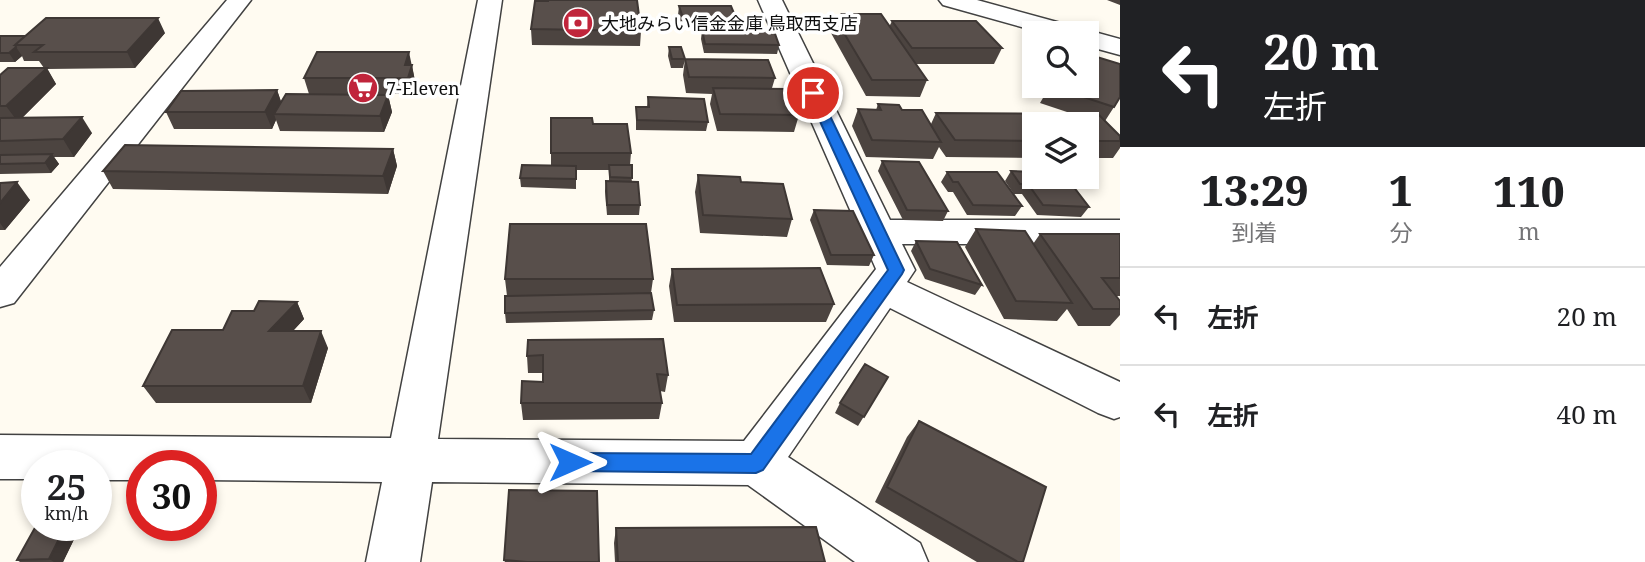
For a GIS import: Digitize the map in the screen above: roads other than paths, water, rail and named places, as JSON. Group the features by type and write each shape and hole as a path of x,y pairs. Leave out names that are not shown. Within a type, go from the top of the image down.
{"street":[{"path":"0,293 239,0"},
{"path":"393,562 490,0"},
{"path":"756,463 896,270 770,0"},
{"path":"951,0 1027,21"},
{"path":"1099,41 1120,47"},
{"path":"878,232 1120,232"},
{"path":"884,288 1114,400"},
{"path":"0,457 756,463 901,562"}],"place":[{"name":"大地みらい信金金庫 鳥取西支店","path":"578,23"},
{"name":"7-Eleven","path":"363,88"}]}
